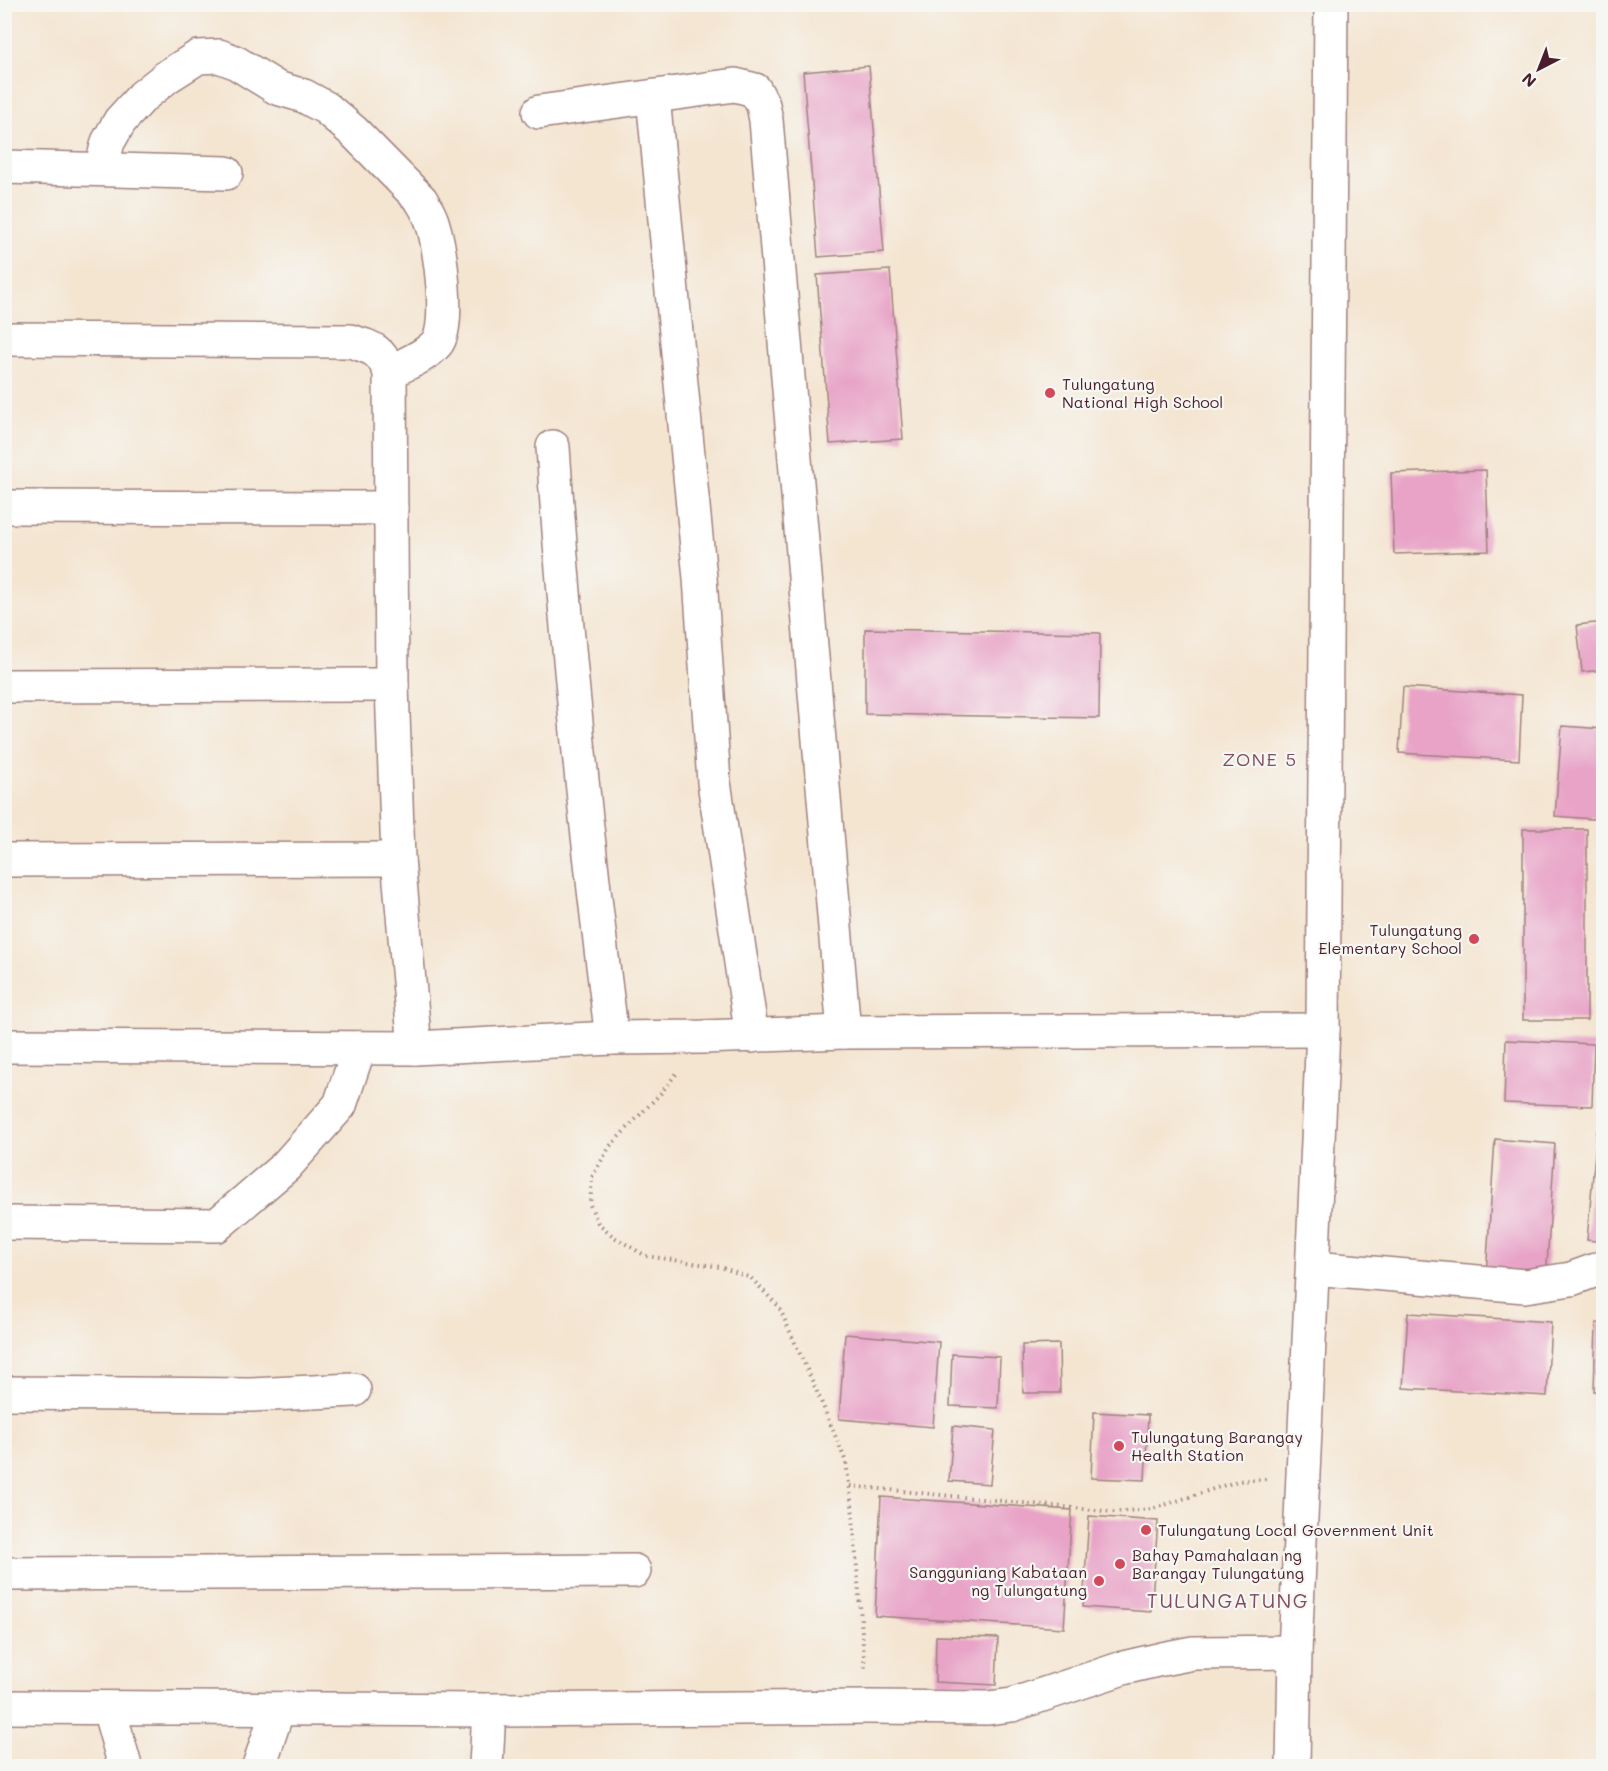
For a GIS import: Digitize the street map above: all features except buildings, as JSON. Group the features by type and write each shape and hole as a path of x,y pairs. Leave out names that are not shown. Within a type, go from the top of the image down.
{"street":[{"path":"1293,1767 1294,1652 1323,1030 1331,4"},
{"path":"101,170 108,142 120,121 143,96 168,76 198,57 219,56 235,62 277,88 304,96 326,108 354,132 421,200 433,225 443,283 442,333 438,342 427,352 390,372"},
{"path":"539,112 735,86 755,90 763,105 844,1032"},
{"path":"653,97 700,578 714,782 752,1036"},
{"path":"4,167 226,173"},
{"path":"4,339 350,341 370,347 383,357 390,372 392,685 398,859 415,1048"},
{"path":"553,447 561,569 591,875 612,1038"},
{"path":"4,507 391,508"},
{"path":"4,686 392,685"},
{"path":"4,860 398,859"},
{"path":"4,1046 415,1048 612,1038 844,1032 1323,1030"},
{"path":"4,1223 217,1225 286,1166 340,1105 359,1047"},
{"path":"1313,1268 1526,1286 1571,1279 1604,1267"},
{"path":"4,1393 251,1395 354,1390"},
{"path":"4,1574 633,1571"},
{"path":"4,1707 489,1710 996,1707 1012,1705 1123,1668 1193,1653 1294,1652"},
{"path":"109,1709 125,1767"},
{"path":"259,1767 278,1709"},
{"path":"486,1767 489,1710"}],"path":[{"path":"703,1037 661,1093 610,1146 592,1177 590,1205 598,1223 614,1238 646,1256 721,1267 752,1278 779,1307 846,1462 868,1707"},
{"path":"849,1486 1114,1512 1152,1509 1238,1481 1304,1476"}],"place":[{"name":"Tulungatung National High School","path":"1050,393"},
{"name":"Tulungatung Elementary School","path":"1474,939"},
{"name":"Tulungatung Barangay Health Station","path":"1119,1446"},
{"name":"Tulungatung Local Government Unit","path":"1146,1530"},
{"name":"Bahay Pamahalaan ng Barangay Tulungatung","path":"1120,1564"},
{"name":"Sangguniang Kabataan ng Tulungatung","path":"1099,1581"}],"district":[{"name":"ZONE 5","path":"1260,760"},
{"name":"TULUNGATUNG","path":"1228,1601"}]}
